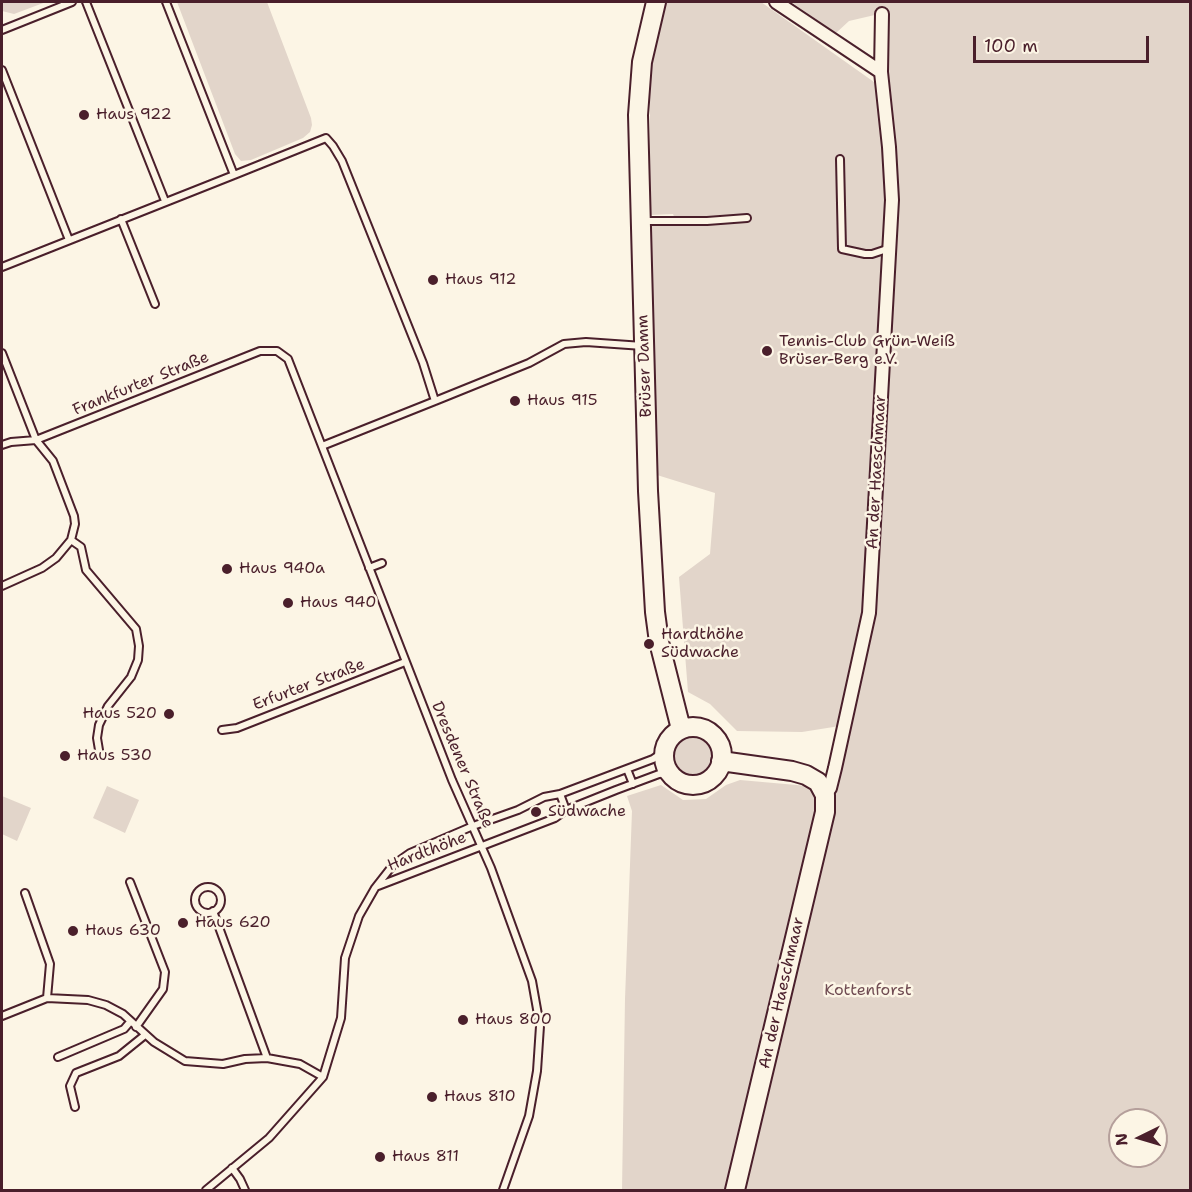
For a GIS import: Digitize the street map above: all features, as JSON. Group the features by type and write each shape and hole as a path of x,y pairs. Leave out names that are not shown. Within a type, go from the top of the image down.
{"street":[{"name":"Brüser Damm","path":"656,2 642,62 638,115 648,491 655,612 659,642 681,729"},
{"path":"776,2 881,72"},
{"name":"An der Haeschmaar","path":"735,1191 825,812 825,795 828,793 835,768 869,613 892,200 881,72 882,14"},
{"path":"701,728 711,733 721,750 721,760 714,776 699,784 683,783 670,773 665,762 664,751 673,735 681,729 701,728"},
{"path":"721,760 806,775 818,782 825,795"}],"lane":[{"path":"2,30 72,2"},
{"path":"86,2 165,201"},
{"path":"166,2 234,175"},
{"path":"2,70 69,240"},
{"path":"2,267 326,138 342,161 419,353 435,401"},
{"path":"840,159 842,249 872,254 890,248"},
{"path":"640,221 707,221 747,218"},
{"path":"121,219 155,304"},
{"path":"322,446 529,363 564,344 580,342 644,346"},
{"name":"Frankfurter Straße","path":"2,445 36,440 261,351 277,351 288,359"},
{"path":"2,352 36,440 53,461 75,524 71,540 56,558 42,568 2,586"},
{"name":"Dresdener Straße","path":"288,359 405,662 525,957 535,992 540,1026 540,1049 534,1094 529,1116 503,1191"},
{"path":"71,540 81,548 86,570 136,629 138,660 131,677 108,706 99,725 97,738 99,750"},
{"path":"369,568 382,563"},
{"name":"Erfurter Straße","path":"222,730 237,728 405,662"},
{"name":"Hardthöhe","path":"375,888 393,865 410,853 518,810 544,797 560,794 653,759 664,751"},
{"path":"627,769 633,784"},
{"name":"Hardthöhe","path":"375,888 555,818 566,810 659,774 670,773"},
{"path":"560,794 566,810"},
{"path":"58,1057 133,1024 163,989 165,972 130,882"},
{"path":"212,887 219,893 221,902 213,911 205,912 196,904 196,896 202,888 212,887"},
{"path":"206,1191 269,1138 322,1077 341,1018 345,958 359,916 375,888"},
{"path":"25,893 50,964 47,998"},
{"path":"213,911 267,1058"},
{"path":"2,1016 47,998 88,1000 106,1005 123,1014 154,1042 185,1061 223,1064 245,1059 267,1058 300,1064 322,1077"},
{"path":"75,1107 70,1086 76,1073 119,1056 145,1035"},
{"path":"232,1168 245,1191"}],"green space":[{"path":"2,2 46,2 14,14 2,11"},
{"path":"177,2 267,2 311,118 310,132 303,138 251,160 241,161 235,154"},
{"name":"Kottenforst","path":"665,2 761,2 874,82 887,82 879,14 849,21 836,33 791,2 1190,2 1190,1190 622,1190 625,999 632,811 627,796 661,785 683,800 706,799 726,785 740,780 830,788 846,725 802,732 737,731 710,704 688,692 679,577 710,554 715,493 657,475 650,226 678,226 673,214 650,215 650,63"},
{"path":"694,736 702,737 709,742 714,749 714,765 709,772 702,777 694,778 686,777 679,772 674,765 673,757 674,749 679,742 686,737"},
{"path":"107,786 139,800 125,833 93,818"},
{"path":"2,796 31,808 17,841 2,834"}],"place":[{"name":"Haus 922","path":"84,115"},
{"name":"Haus 912","path":"433,280"},
{"name":"Tennis-Club Grün-Weiß Brüser-Berg e.V.","path":"767,351"},
{"name":"Haus 915","path":"515,401"},
{"name":"Haus 940a","path":"227,569"},
{"name":"Haus 940","path":"288,603"},
{"name":"Hardthöhe Südwache","path":"649,644"},
{"name":"Haus 520","path":"169,714"},
{"name":"Haus 530","path":"65,756"},
{"name":"Südwache","path":"536,812"},
{"name":"Haus 620","path":"183,923"},
{"name":"Haus 630","path":"73,931"},
{"name":"Haus 800","path":"463,1020"},
{"name":"Haus 810","path":"432,1097"},
{"name":"Haus 811","path":"380,1157"}]}
